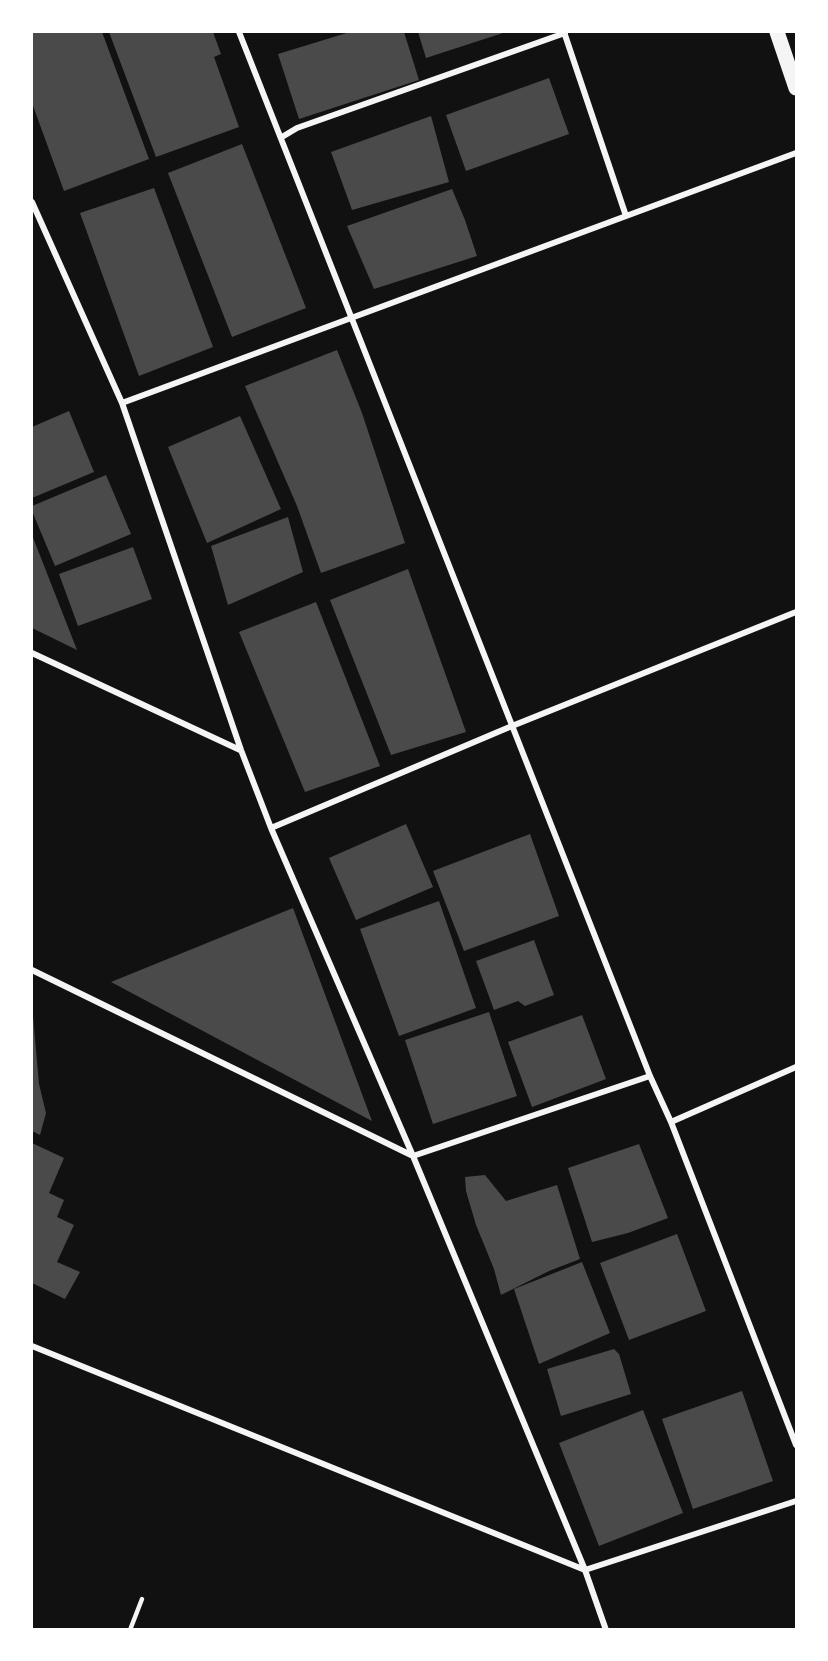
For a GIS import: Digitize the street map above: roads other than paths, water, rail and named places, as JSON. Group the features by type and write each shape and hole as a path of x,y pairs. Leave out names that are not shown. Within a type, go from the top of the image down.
{"main road":[{"path":"777,32 796,88"}],"street":[{"path":"239,32 650,1076 671,1122 796,1445"},
{"path":"282,137 297,128 564,32 626,216"},
{"path":"122,404 796,153"},
{"path":"32,202 122,404 241,750 271,828 413,1156 585,1570 606,1629"},
{"path":"271,828 512,726 796,612"},
{"path":"32,653 241,750"},
{"path":"32,970 413,1156 650,1076"},
{"path":"671,1122 796,1067"},
{"path":"32,1346 585,1570 796,1501"}],"lane":[{"path":"130,1629 142,1599"}]}
